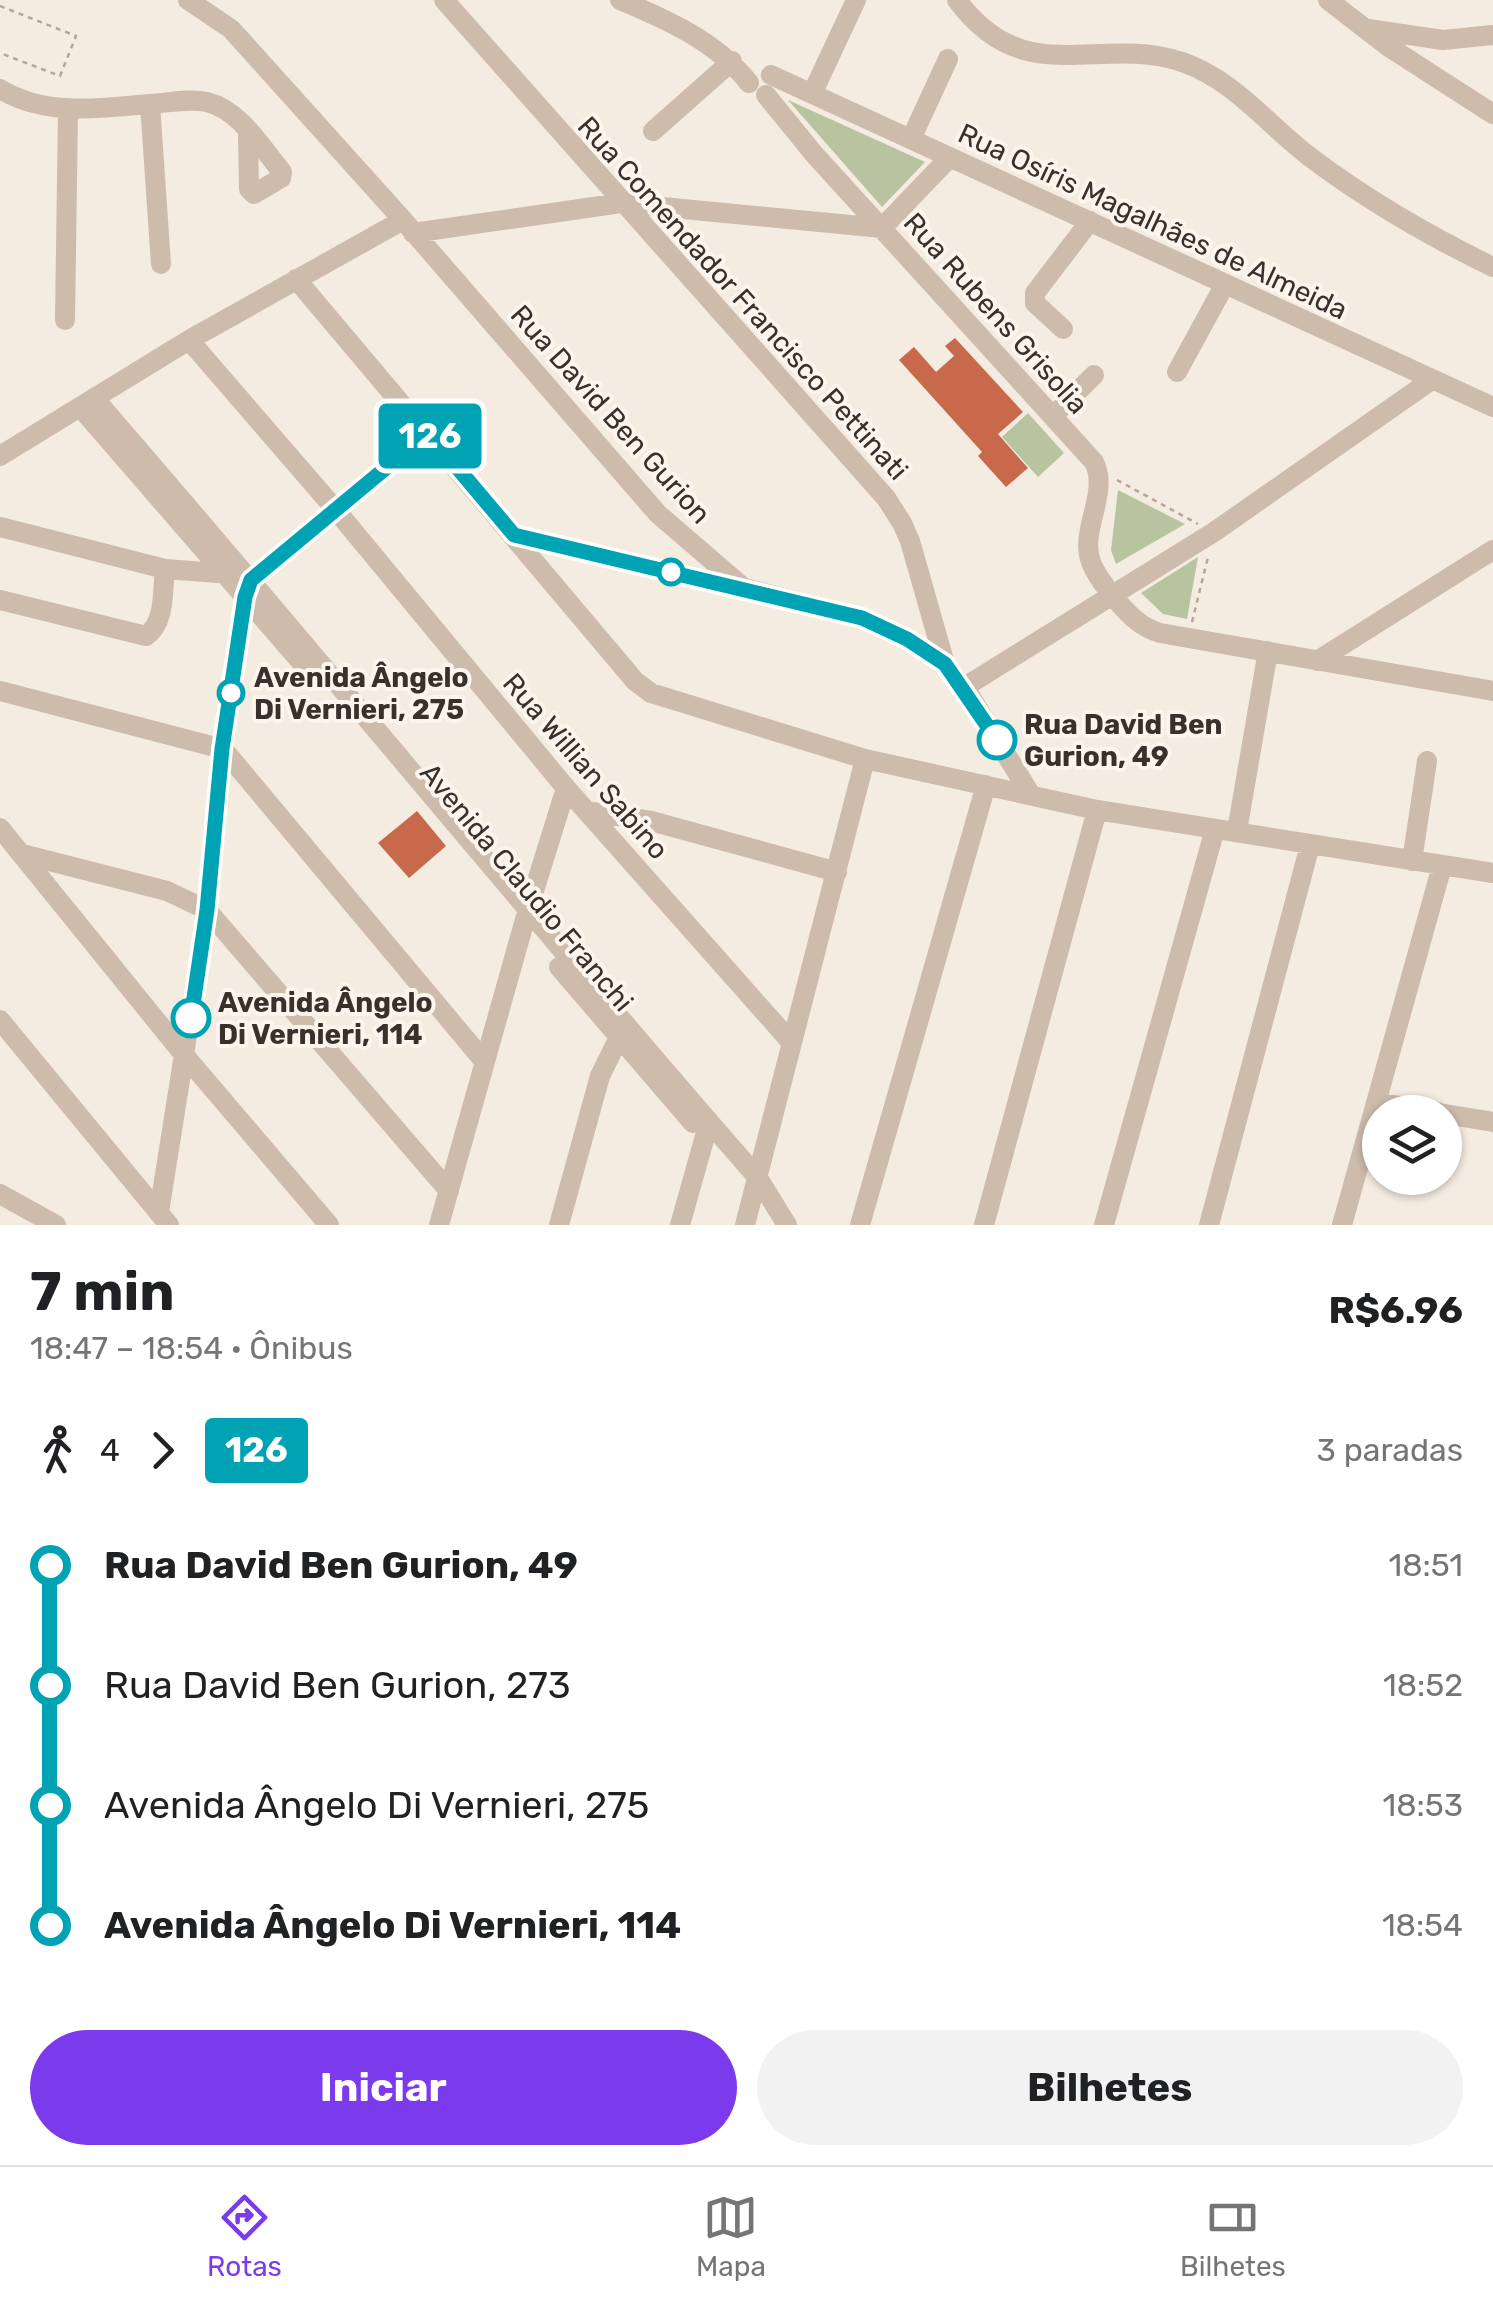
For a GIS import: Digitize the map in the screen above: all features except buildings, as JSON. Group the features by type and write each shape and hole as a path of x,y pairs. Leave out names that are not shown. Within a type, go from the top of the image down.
{"street":[{"name":"Rua David Ben Gurion","path":"188,0 232,29 658,514 744,588 862,618 907,639 945,664 1031,795"},
{"name":"Rua Comendador Francisco Pettinati","path":"444,0 621,203 820,421 896,512 910,541 945,664"},
{"name":"Rua Osíris Magalhães de Almeida","path":"620,0 686,31 769,82 812,94 1493,407"},
{"path":"812,94 856,0"},
{"path":"957,0 978,23 1000,38 1042,56 1162,56 1216,78 1309,156 1366,195 1443,243 1493,267"},
{"path":"1328,0 1493,114"},
{"path":"1366,29 1443,40 1493,35"},
{"path":"911,139 948,59"},
{"path":"653,131 732,61"},
{"name":"Rua Rubens Grisolia","path":"769,82 882,228 1098,470"},
{"path":"0,89 31,104 68,110 210,102 233,114 248,132"},
{"path":"150,104 160,264"},
{"path":"66,320 68,110"},
{"path":"0,456 296,279 408,227 621,203 882,228 950,156"},
{"path":"1064,329 1035,303 1035,292 1090,221"},
{"path":"296,279 635,681 651,692 865,760 1097,810 1493,873"},
{"path":"1177,372 1225,284"},
{"name":"Rua Willian Sabino","path":"189,340 566,788 791,1042"},
{"path":"1052,416 1094,375"},
{"path":"963,688 1214,532 1430,380"},
{"name":"Avenida Claudio Franchi","path":"87,403 757,1184 784,1221"},
{"path":"0,527 164,569 241,580 428,433"},
{"path":"1098,470 1091,563 1111,594 1144,628 1493,691"},
{"path":"514,535 744,588"},
{"path":"1317,661 1493,550"},
{"path":"0,600 146,636 160,618 164,569"},
{"path":"164,1218 207,910 241,580"},
{"path":"1237,832 1268,651"},
{"path":"0,692 222,749 484,1060"},
{"path":"746,1225 865,760"},
{"path":"1412,861 1427,761"},
{"path":"860,1225 986,785"},
{"path":"439,1225 566,788"},
{"path":"984,1225 1097,810"},
{"path":"586,811 651,821 837,872"},
{"path":"1104,1225 1215,829"},
{"path":"2,833 329,1225"},
{"path":"1209,1225 1310,845"},
{"path":"22,854 166,892 207,910 449,1191"},
{"path":"1378,1095 1442,866"},
{"path":"0,1020 164,1218"},
{"path":"559,1225 600,1076 622,1031"},
{"path":"1462,1117 1493,1122"},
{"path":"680,1225 708,1130"},
{"path":"1342,1225 1362,1153"},
{"path":"0,1194 56,1225"}],"path":[{"path":"0,6 76,36 60,76 0,53"},
{"path":"1098,470 1214,532 1188,638"}],"green space":[{"path":"788,100 925,162 882,207"},
{"path":"1028,413 1064,453 1038,477 1002,437"},
{"path":"1118,490 1185,524 1116,564 1111,550"},
{"path":"1198,557 1187,619 1163,614 1141,593"}],"bus line":[{"name":"126","path":"191,1018 207,910 222,749 245,597 251,580 428,433 514,535 862,618 907,639 945,664 997,740"}],"place":[{"name":"Avenida Ângelo Di Vernieri, 275","path":"231,693"},
{"name":"Rua David Ben Gurion, 49","path":"997,740"},
{"name":"Avenida Ângelo Di Vernieri, 114","path":"191,1018"}]}
